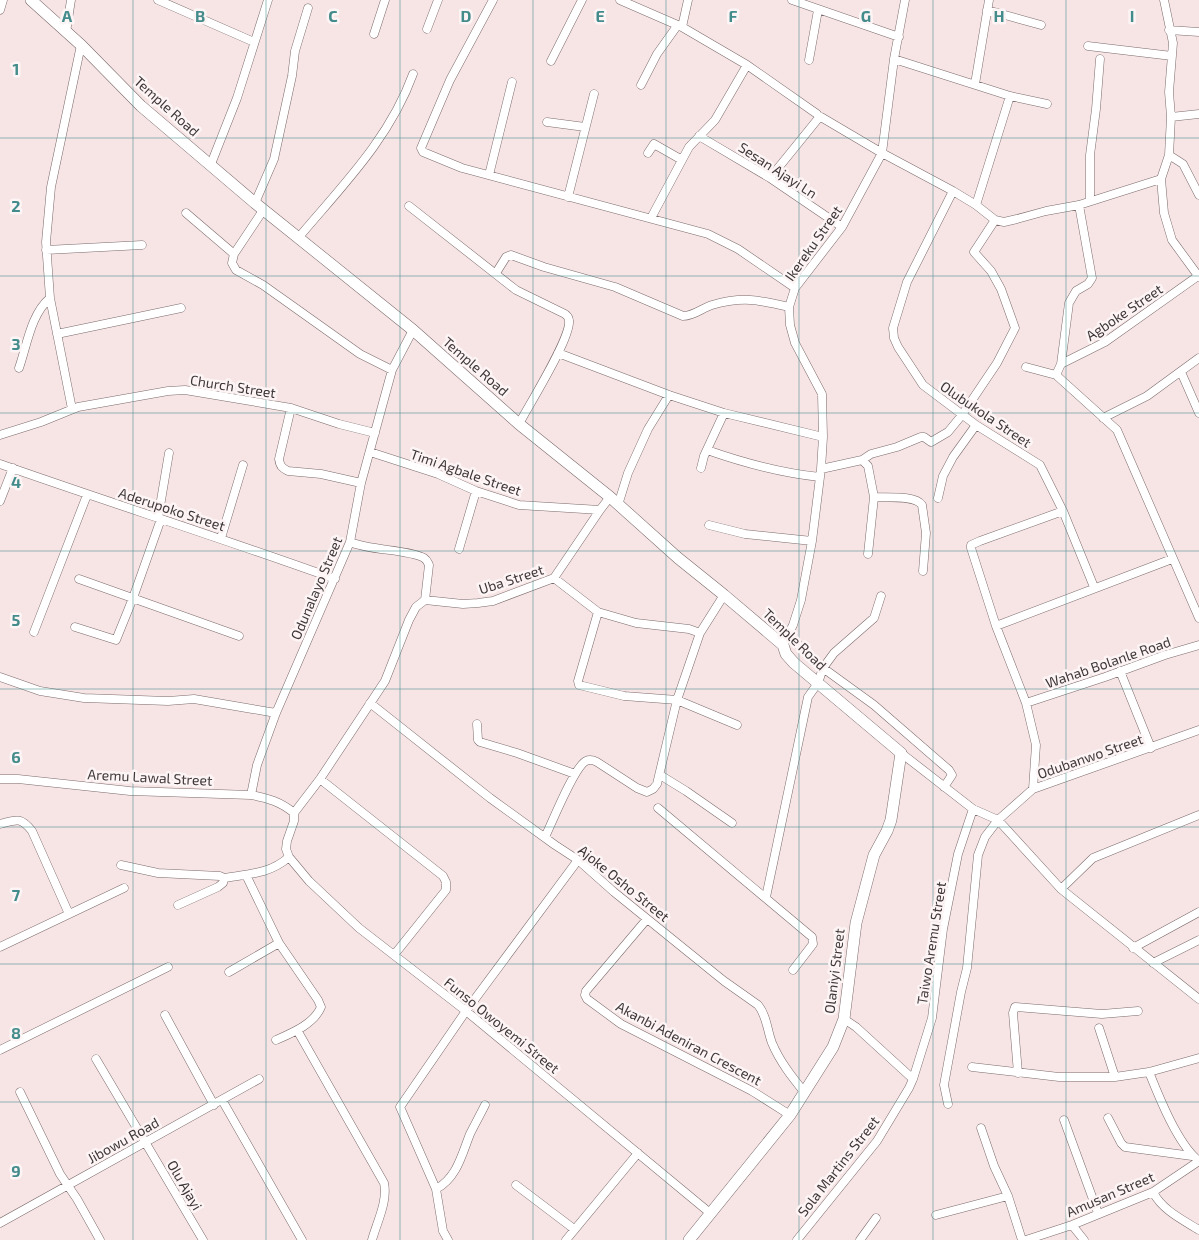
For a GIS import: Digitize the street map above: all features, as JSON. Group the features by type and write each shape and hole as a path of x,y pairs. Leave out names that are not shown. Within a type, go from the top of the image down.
{"street":[{"path":"0,10 3,0"},
{"name":"Temple Road","path":"32,0 81,44 141,106 260,206 413,330 519,424 614,501 678,558 785,640 786,654 794,663 901,753"},
{"path":"66,32 71,0"},
{"path":"158,0 254,42"},
{"path":"211,164 237,98 268,0"},
{"path":"374,34 385,0"},
{"path":"427,29 438,0"},
{"path":"493,0 450,80 421,148 424,152 462,168 708,234 738,249 795,288"},
{"path":"551,62 582,0"},
{"path":"620,0 680,26 747,65 818,117 953,191 976,205 995,220 1004,222 1079,205 1161,178"},
{"path":"640,85 657,54 680,26 688,0"},
{"path":"792,0 899,37"},
{"name":"Ikereku Street","path":"785,640 793,625 801,600 812,541 821,473 823,437 822,394 791,334 789,307 795,288 842,227 882,153 894,59 905,0"},
{"path":"975,84 989,0"},
{"path":"1164,0 1172,43 1169,92 1171,117 1168,155 1161,178 1164,213 1172,240 1199,277"},
{"path":"308,8 294,51 292,76 274,159 260,206 234,254 232,263 236,270 262,285 360,354 392,370"},
{"path":"809,60 818,10"},
{"path":"987,10 1041,25"},
{"path":"1170,30 1199,32"},
{"path":"72,409 50,298 46,250 51,187 81,44"},
{"path":"1088,46 1172,56"},
{"path":"894,59 1010,96 1047,104"},
{"path":"1090,200 1090,155 1100,59"},
{"path":"651,218 682,160 694,141 715,120 747,65"},
{"path":"299,237 383,135 406,95 413,74"},
{"path":"489,175 512,82"},
{"path":"568,197 594,94"},
{"path":"976,205 1010,96"},
{"path":"1171,117 1199,114"},
{"path":"770,178 818,117"},
{"path":"547,122 586,127"},
{"name":"Sesan Ajayi Ln","path":"699,136 770,178 842,227"},
{"path":"648,153 654,144 682,160"},
{"path":"1168,155 1183,164 1199,195"},
{"name":"Olubukola Street","path":"953,191 907,282 892,328 894,338 922,385 969,420 1040,465 1062,511"},
{"path":"1056,375 1061,364 1069,303 1076,292 1088,284 1092,278 1079,205"},
{"path":"409,206 516,290 566,314 569,318 564,339 558,353 519,424"},
{"path":"186,213 234,254"},
{"path":"938,498 943,476 1015,328 1001,289 991,271 974,252 995,220"},
{"path":"46,250 142,245"},
{"path":"496,273 506,257 512,255 544,267 615,287 684,316 689,316 720,303 744,299 789,307"},
{"name":"Agboke Street","path":"1061,364 1105,342 1199,277"},
{"path":"19,368 37,314 42,305 50,298"},
{"path":"57,334 181,308"},
{"name":"Odunalayo Street","path":"251,795 257,765 276,713 350,542 361,483 392,370 413,330"},
{"path":"558,353 669,395 724,413 823,437"},
{"path":"1103,418 1148,396 1199,358"},
{"path":"1026,367 1056,375 1117,430 1199,618"},
{"path":"1181,372 1199,414"},
{"name":"Church Street","path":"0,435 41,422 72,409 160,392 185,390 291,408 339,424 375,432"},
{"path":"600,510 614,501 648,429 669,395"},
{"path":"291,408 279,459 283,469 321,474 361,483"},
{"path":"701,468 724,413"},
{"path":"707,450 754,465 795,474 821,473 862,460 871,454 897,447 921,437 931,442 969,420"},
{"name":"Timi Agbale Street","path":"370,452 438,474 476,491 518,505 600,510"},
{"path":"75,627 116,640 133,598 160,518 169,453"},
{"path":"862,460 868,466 874,497 868,554"},
{"name":"Aderupoko Street","path":"0,464 87,495 221,538 335,580"},
{"path":"221,538 243,464"},
{"path":"0,501 13,468"},
{"path":"459,549 476,491"},
{"path":"34,632 87,495"},
{"path":"874,497 909,498 922,504 926,533 923,570"},
{"name":"Uba Street","path":"425,600 463,604 478,603 493,600 554,578 600,510"},
{"path":"1033,789 1036,745 1026,703 996,626 971,545 1062,511 1094,587"},
{"path":"709,526 745,534 812,541"},
{"path":"294,813 320,779 385,681 416,607 425,600 428,565 424,558 359,546 350,542"},
{"path":"996,626 1094,587 1172,559"},
{"path":"554,578 598,612 613,618 636,623 689,629 700,633"},
{"path":"79,579 239,636"},
{"path":"545,837 575,774 584,761 591,759 637,788 647,792 654,789 660,775 678,700 700,633 724,595"},
{"path":"766,897 808,697 834,652 874,618 881,596"},
{"path":"598,612 578,681 579,684 624,696 678,700 737,725"},
{"path":"785,640 874,705 949,770 952,775 944,787"},
{"name":"Wahab Bolanle Road","path":"1026,703 1165,654 1199,645"},
{"path":"1120,671 1151,748"},
{"path":"0,677 40,691 84,698 168,701 194,699 276,713"},
{"name":"Ajoke Osho Street","path":"370,703 490,798 554,845 578,860 614,892 724,981 758,1005 762,1010 772,1042 782,1063 805,1093"},
{"path":"477,724 477,736 480,742 575,774"},
{"name":"Odubanwo Street","path":"948,1104 944,1084 967,968 978,854 995,819 1033,789 1199,730"},
{"path":"901,753 974,810 995,819 1061,889 1199,999"},
{"name":"Olaniyi Street","path":"689,1240 790,1115 834,1047 844,1019 856,923 874,855 891,820 901,753"},
{"path":"660,775 699,799 732,823"},
{"name":"Aremu Lawal Street","path":"0,779 18,779 130,791 251,795 267,798 282,804 294,813"},
{"path":"320,779 443,876 446,882 446,890 394,955"},
{"path":"658,808 766,897 814,940 793,970"},
{"name":"Taiwo Aremu Street","path":"913,1080 932,1018 943,929 958,854 974,810"},
{"name":"Funso Owoyemi Street","path":"294,813 294,822 286,841 286,849 289,857 309,881 360,928 466,1011 710,1213"},
{"path":"1061,889 1093,858 1199,815"},
{"path":"0,824 18,819 25,822 32,831 70,914"},
{"path":"121,865 158,873 220,876 224,878 270,870 289,857"},
{"path":"448,1240 443,1231 436,1189 400,1107 466,1011 578,860"},
{"path":"246,875 279,943 321,1007 318,1015 297,1030 276,1040"},
{"path":"178,905 218,887 223,883 224,878"},
{"path":"0,947 124,888"},
{"path":"1133,948 1199,912"},
{"name":"Akanbi Adeniran Crescent","path":"647,918 586,991 587,999 621,1024 752,1091 790,1115"},
{"path":"1154,963 1199,940"},
{"path":"229,972 279,943"},
{"path":"0,1050 168,966"},
{"path":"1018,1073 1013,1013 1015,1008 1102,1014 1138,1011"},
{"path":"165,1015 214,1104"},
{"path":"844,1019 856,1027 913,1080"},
{"path":"1099,1028 1115,1077"},
{"path":"297,1030 384,1183 386,1192 372,1240"},
{"path":"972,1068 1059,1077 1115,1077 1149,1072 1199,1058"},
{"name":"Olu Ajayi","path":"96,1059 202,1240"},
{"path":"1149,1072 1166,1113 1197,1160"},
{"name":"Jibowu Road","path":"0,1223 259,1079"},
{"name":"Sola Martins Street","path":"800,1239 877,1141 913,1080"},
{"path":"20,1092 60,1174 100,1240"},
{"path":"222,1100 302,1240"},
{"path":"436,1189 450,1178 485,1105"},
{"path":"1108,1118 1121,1144 1125,1147 1197,1160"},
{"path":"1064,1120 1098,1213"},
{"path":"981,1128 1024,1240"},
{"path":"566,1240 638,1153"},
{"name":"Amusan Street","path":"1024,1240 1072,1225 1154,1192 1197,1160"},
{"path":"516,1185 574,1229"},
{"path":"1154,1192 1157,1200 1165,1208 1199,1230"},
{"path":"936,1215 1008,1196"},
{"path":"860,1240 876,1218"},
{"path":"1072,1225 1084,1240"}]}
